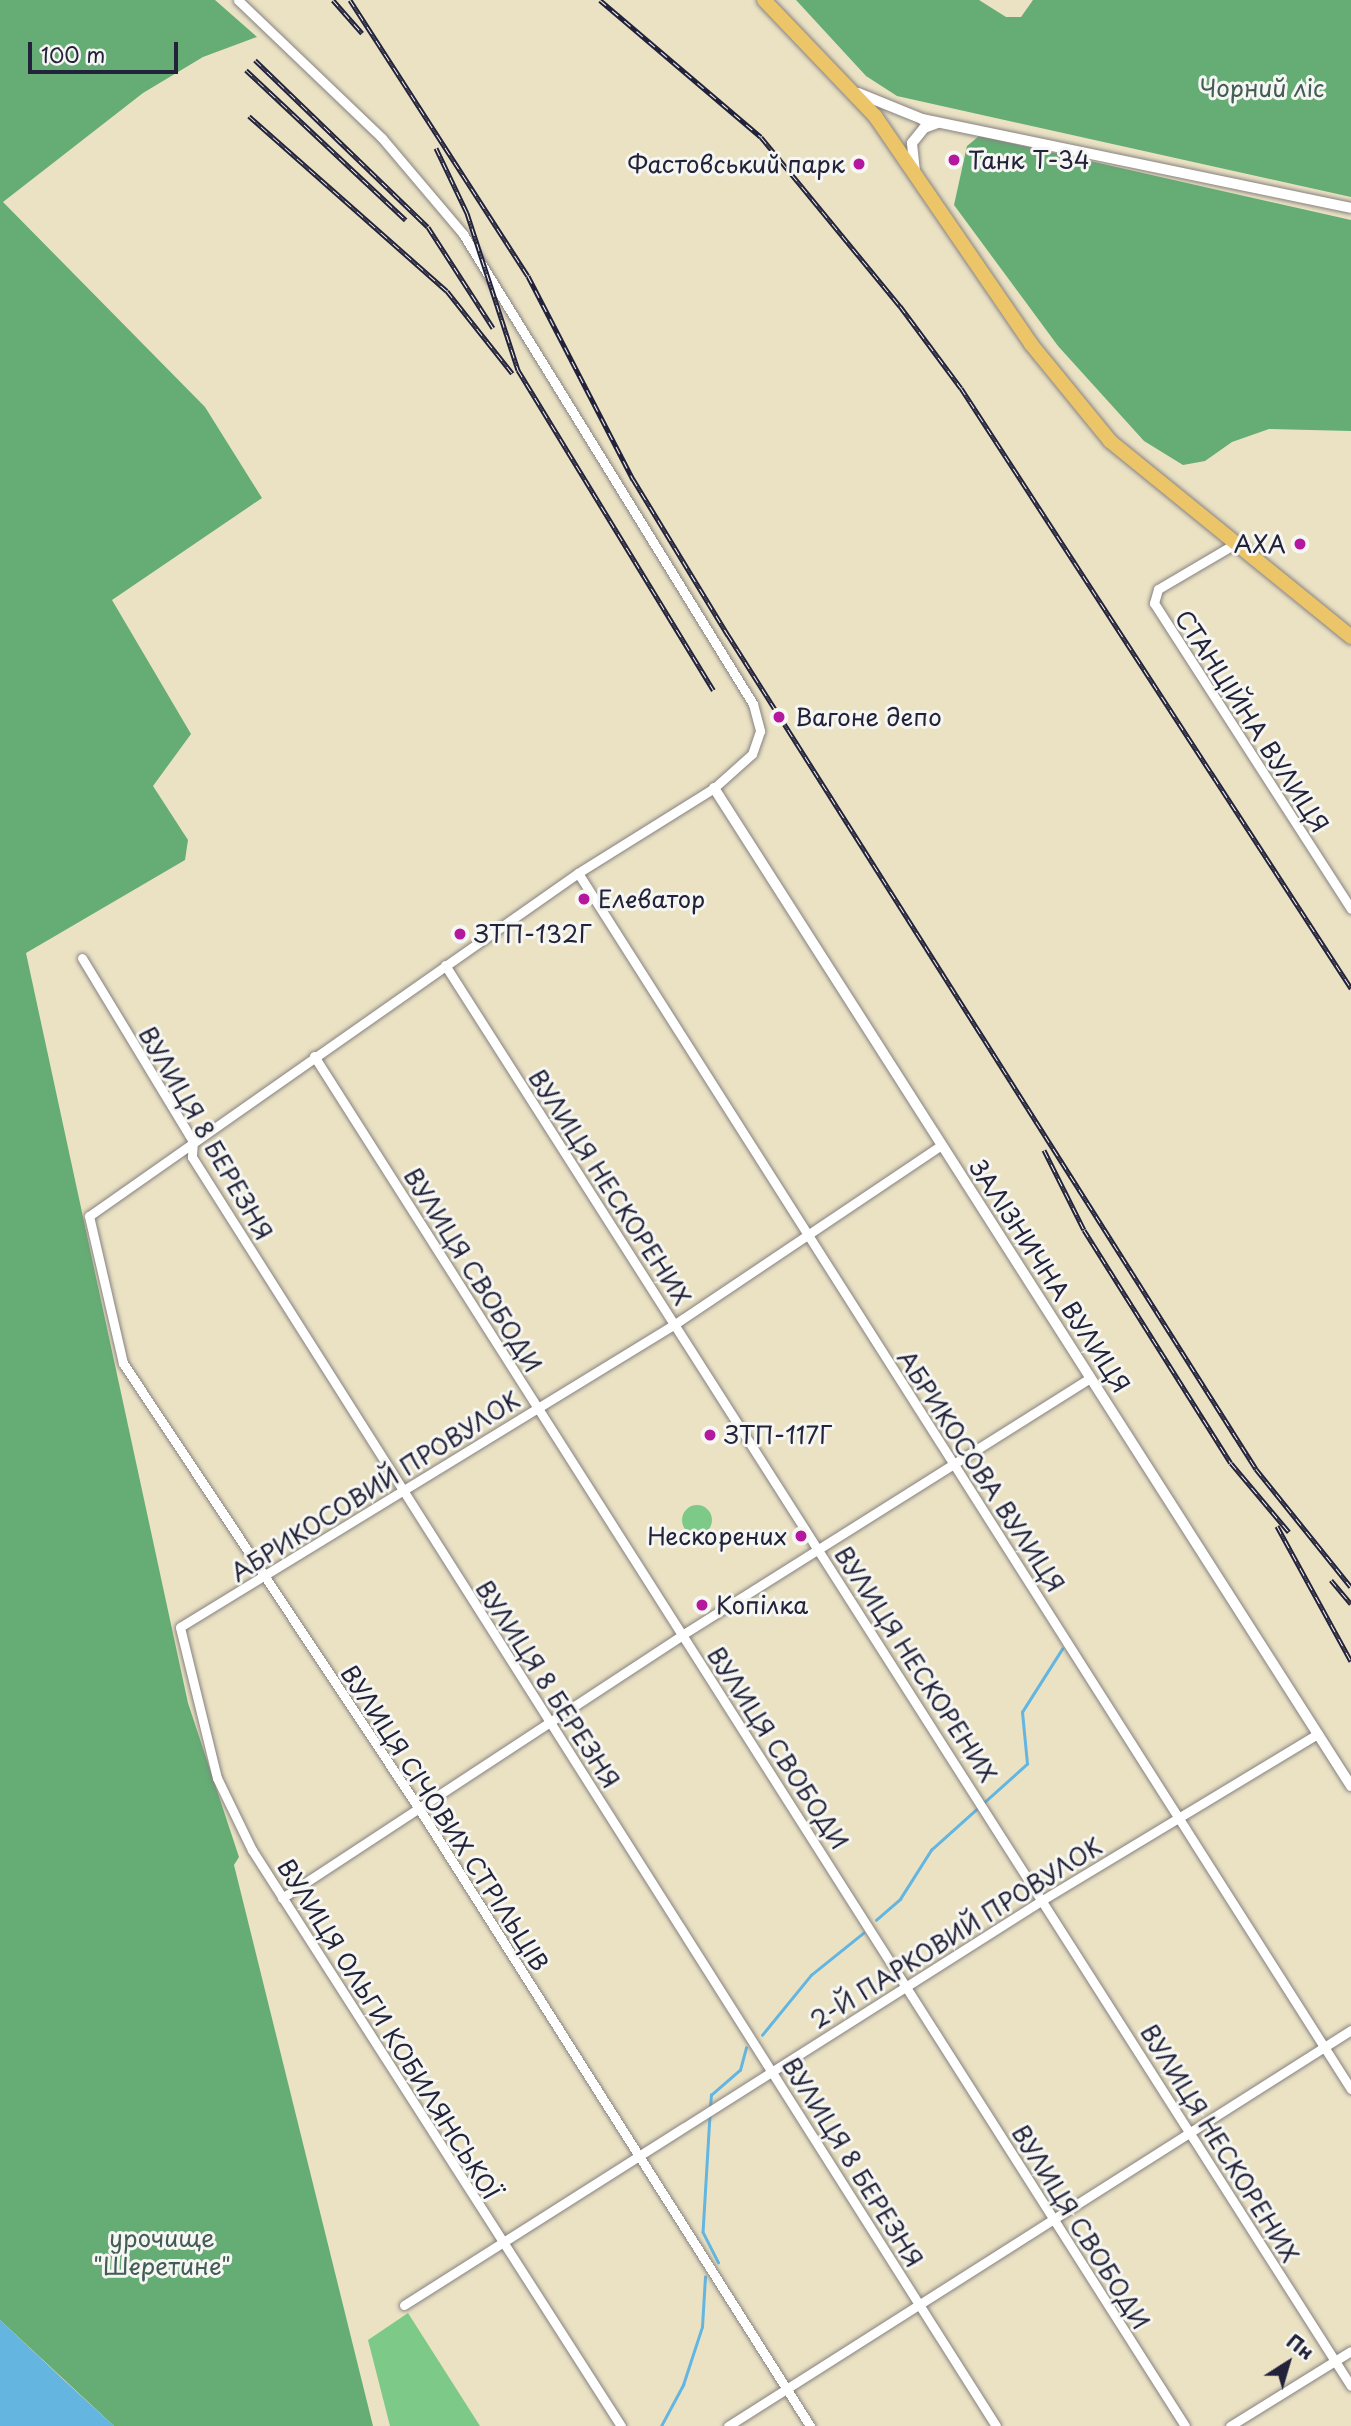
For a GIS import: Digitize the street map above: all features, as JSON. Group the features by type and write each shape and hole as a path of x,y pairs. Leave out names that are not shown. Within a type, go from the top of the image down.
{"main road":[{"path":"764,0 857,93 1083,411 1137,467 1351,637"}],"street":[{"path":"193,1141 578,873 715,788 752,754 760,741 758,714 504,292 412,168 237,0"},
{"path":"857,93 909,116 1351,208"},
{"path":"916,174 911,152 917,134 945,123"},
{"name":"СТАНЦІЙНА ВУЛИЦЯ","path":"1233,545 1158,589 1154,603 1351,909"},
{"name":"ЗАЛІЗНИЧНА ВУЛИЦЯ","path":"715,788 1351,1786"},
{"name":"АБРИКОСОВА ВУЛИЦЯ","path":"578,873 1351,2090"},
{"name":"ВУЛИЦЯ 8 БЕРЕЗНЯ","path":"82,958 193,1141 192,1157 401,1492 773,2070 996,2426"},
{"name":"ВУЛИЦЯ НЕСКОРЕНИХ","path":"445,965 1044,1899 1351,2386"},
{"name":"ВУЛИЦЯ СВОБОДИ","path":"314,1056 1185,2426"},
{"name":"ВУЛИЦЯ СІЧОВИХ СТРІЛЬЦІВ","path":"193,1141 89,1216 123,1363 418,1808 810,2426"},
{"name":"АБРИКОСОВИЙ ПРОВУЛОК","path":"180,1627 675,1324 808,1239 941,1144"},
{"path":"282,1898 682,1634 821,1552 1090,1378"},
{"name":"ВУЛИЦЯ ОЛЬГИ КОБИЛЯНСЬКОЇ","path":"180,1627 217,1778 282,1898 621,2426"},
{"name":"2-Й ПАРКОВИЙ ПРОВУЛОК","path":"404,2305 1044,1899 1318,1734"},
{"path":"728,2426 788,2390 1188,2130 1351,2030"},
{"path":"1230,2426 1351,2351"}],"green space":[{"name":"урочище \"Шеретине\"","path":"0,0 215,0 257,37 203,57 143,93 3,202 205,407 262,498 112,600 191,734 153,786 188,840 185,860 26,953 188,1703 239,1857 234,1865 373,2426 114,2426 0,2320"},
{"name":"Чорний ліс","path":"796,0 979,0 1006,17 1021,17 1033,0 1351,0 1351,197 897,96 866,76"},
{"path":"979,136 1351,220 1351,431 1269,429 1232,442 1205,461 1183,465 1144,441 1058,346 954,205 967,146"},
{"path":"697,1505 708,1509 712,1520 708,1531 697,1535 686,1531 682,1520 686,1509"},
{"path":"408,2313 480,2426 390,2426 368,2340"}],"water":[{"path":"0,2320 67,2383 114,2426 0,2426"}],"waterway":[{"path":"876,1920 900,1899 931,1850 1027,1764 1022,1712 1062,1649"},
{"path":"762,2035 811,1975 863,1933"},
{"path":"710,2108 711,2095 740,2070 746,2048"},
{"path":"710,2115 703,2232 718,2262"},
{"path":"661,2426 683,2385 702,2327 705,2277"}],"railway":[{"path":"333,0 362,33"},
{"path":"350,0 528,276 633,479 728,635 1256,1469 1351,1587"},
{"path":"600,0 761,137 900,306 961,388 1351,988"},
{"path":"255,60 428,227 493,328"},
{"path":"246,70 406,220"},
{"path":"249,116 447,291 512,373"},
{"path":"436,148 467,213 518,370 713,690"},
{"path":"1044,1150 1084,1230 1231,1463 1289,1532"},
{"path":"1277,1526 1351,1661"},
{"path":"1331,1580 1351,1604"}],"place":[{"name":"Танк Т-34","path":"954,160"},
{"name":"Фастовський парк","path":"859,164"},
{"name":"AXA","path":"1300,544"},
{"name":"Вагоне депо","path":"779,717"},
{"name":"Елеватор","path":"584,899"},
{"name":"ЗТП-132Г","path":"460,934"},
{"name":"ЗТП-117Г","path":"710,1435"},
{"name":"Нескорених","path":"801,1536"},
{"name":"Копілка","path":"702,1605"}]}
